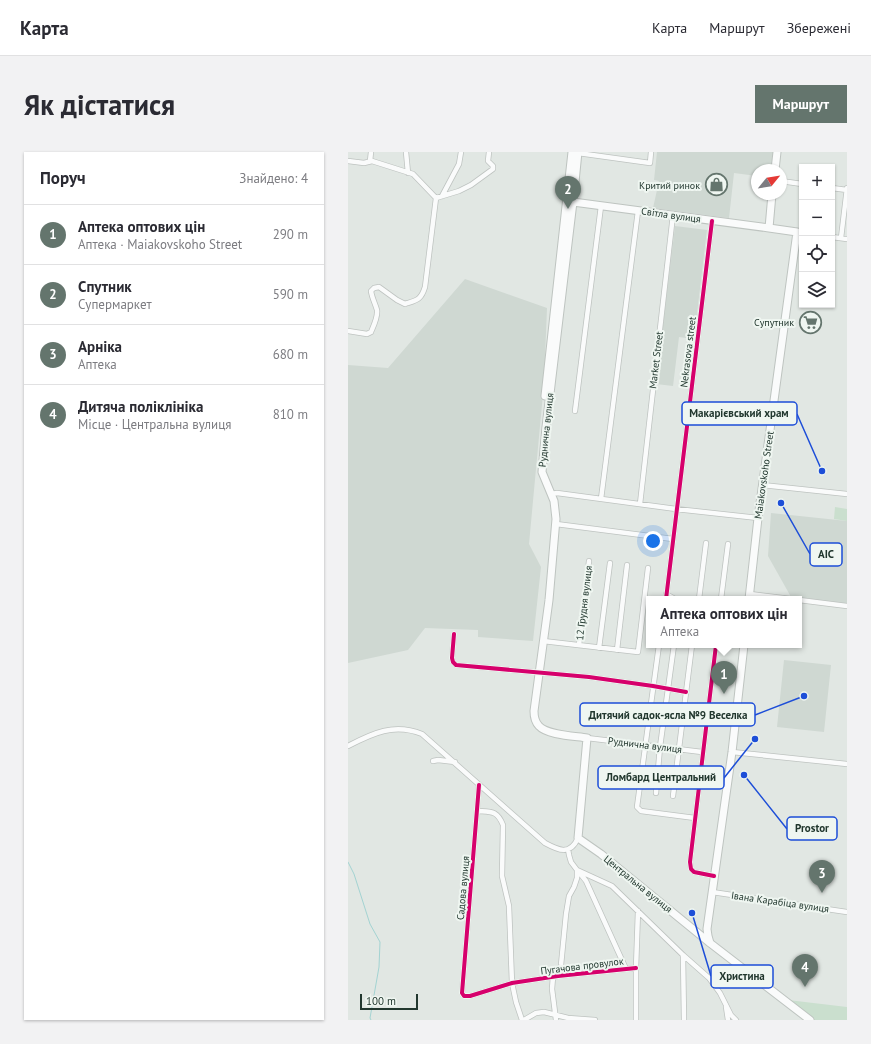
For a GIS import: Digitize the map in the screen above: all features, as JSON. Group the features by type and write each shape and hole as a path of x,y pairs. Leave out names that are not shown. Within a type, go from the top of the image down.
{"main road":[{"name":"Руднична вулиця","path":"576,152 573,202 542,472 554,501 556,521 549,600 538,672 534,711 535,719 543,730 552,733 587,738"},
{"path":"556,521 537,472 554,308 576,152"},
{"path":"776,164 777,152"},
{"path":"769,228 771,200"},
{"name":"Світла вулиця","path":"573,202 799,233"},
{"name":"Maiakovskoho Street","path":"750,596 762,485 799,233"},
{"path":"710,943 707,929 732,752 744,648"},
{"path":"576,842 587,738"},
{"name":"Центральна вулиця","path":"576,842 600,854 710,943 810,1020"},
{"path":"697,932 707,929"}],"street":[{"path":"370,161 371,152"},
{"path":"406,152 408,173"},
{"path":"442,196 459,164 461,152"},
{"path":"436,198 459,191 471,185 493,169 493,166 488,161 489,152"},
{"path":"576,152 650,163 651,152"},
{"path":"348,161 364,163 372,161 413,174 436,198"},
{"path":"787,182 799,184"},
{"path":"835,188 847,190 841,238"},
{"path":"348,331 367,334 371,332 376,321 377,311 372,297 372,291 374,288 379,286 397,300 405,304 422,296 425,287 436,198"},
{"path":"575,411 601,206"},
{"path":"601,499 638,211"},
{"name":"Market Street","path":"640,504 673,215"},
{"name":"Nekrasova street","path":"666,596 712,220"},
{"path":"835,237 847,239"},
{"path":"762,485 847,494"},
{"path":"551,494 557,493 758,518"},
{"path":"556,521 673,539"},
{"path":"699,596 706,543"},
{"path":"721,596 728,544"},
{"name":"12 Грудня вулиця","path":"579,646 589,561"},
{"name":"12 Грудня вулиця","path":"600,648 610,563"},
{"path":"617,650 627,566"},
{"name":"12 Грудня вулиця","path":"543,641 638,652 648,568"},
{"path":"802,600 847,606"},
{"path":"454,634 452,662 456,665 589,677 686,692"},
{"path":"659,648 637,807 641,811 695,818"},
{"path":"656,793 660,747 674,648"},
{"path":"673,796 692,648"},
{"path":"714,876 694,872 691,869 690,862 716,648"},
{"path":"348,746 377,732 406,729 422,734 545,843 562,850 568,849 576,842"},
{"name":"Руднична вулиця","path":"587,738 702,752"},
{"path":"732,752 847,764"},
{"path":"433,761 438,760 455,762"},
{"name":"Садова вулиця","path":"462,993 479,785"},
{"path":"477,811 494,812 501,818 503,825 502,876 510,906 512,982 516,1002 523,1020 536,1012 544,1012 556,1018 595,1020"},
{"path":"568,849 571,862 586,881 626,969"},
{"path":"577,870 612,886 683,955 709,978 720,993 731,1015 736,1020"},
{"path":"556,1018 552,989 555,977 561,965 569,896 574,888 577,878 577,870"},
{"name":"Івана Карабіца вулиця","path":"712,892 847,912"},
{"path":"636,1020 638,911"},
{"path":"683,955 684,1020"},
{"name":"Пугачова провулок","path":"462,993 464,996 470,996 512,982 636,968"},
{"path":"726,1004 728,1020"}],"shaded area":[{"path":"657,152 774,152 772,164 751,164 751,175 734,173 729,218 653,208 659,181 654,180"},
{"path":"675,226 707,230 694,339 679,337 673,386 656,384"},
{"path":"465,279 547,308 544,383 529,544 541,567 533,641 478,637 478,630 425,628 408,650 348,663 348,365 388,368"},
{"path":"771,513 847,521 847,606 802,599 802,596 790,596 768,556"},
{"path":"784,660 831,665 824,732 777,727"}],"green space":[{"path":"835,507 847,509 847,521 834,519"},
{"path":"788,1000 847,1007 847,1020 810,1020"}],"waterway":[{"path":"348,862 354,874 370,924 380,942 379,967 370,1018 371,1020"}],"cycle path":[{"path":"666,596 712,221"},
{"path":"454,634 452,658 456,665 589,677 686,692"},
{"path":"714,876 694,872 691,869 690,862 716,648"},
{"path":"479,785 462,993 464,996 470,996 512,983 558,976 636,968"}],"place":[{"name":"Критий ринок","path":"716,185"},
{"name":"Спутник","path":"568,209"},
{"name":"Супутник","path":"810,322"},
{"name":"Макарієвський храм","path":"822,471"},
{"name":"АІС","path":"781,503"},
{"name":"Аптека оптових цін","path":"724,694"},
{"name":"Дитячий садок-ясла №9 Веселка","path":"804,696"},
{"name":"Ломбард Центральний","path":"755,739"},
{"name":"Prostor","path":"744,775"},
{"name":"Арніка","path":"822,893"},
{"name":"Христина","path":"692,913"},
{"name":"Дитяча поліклініка","path":"805,987"}]}
